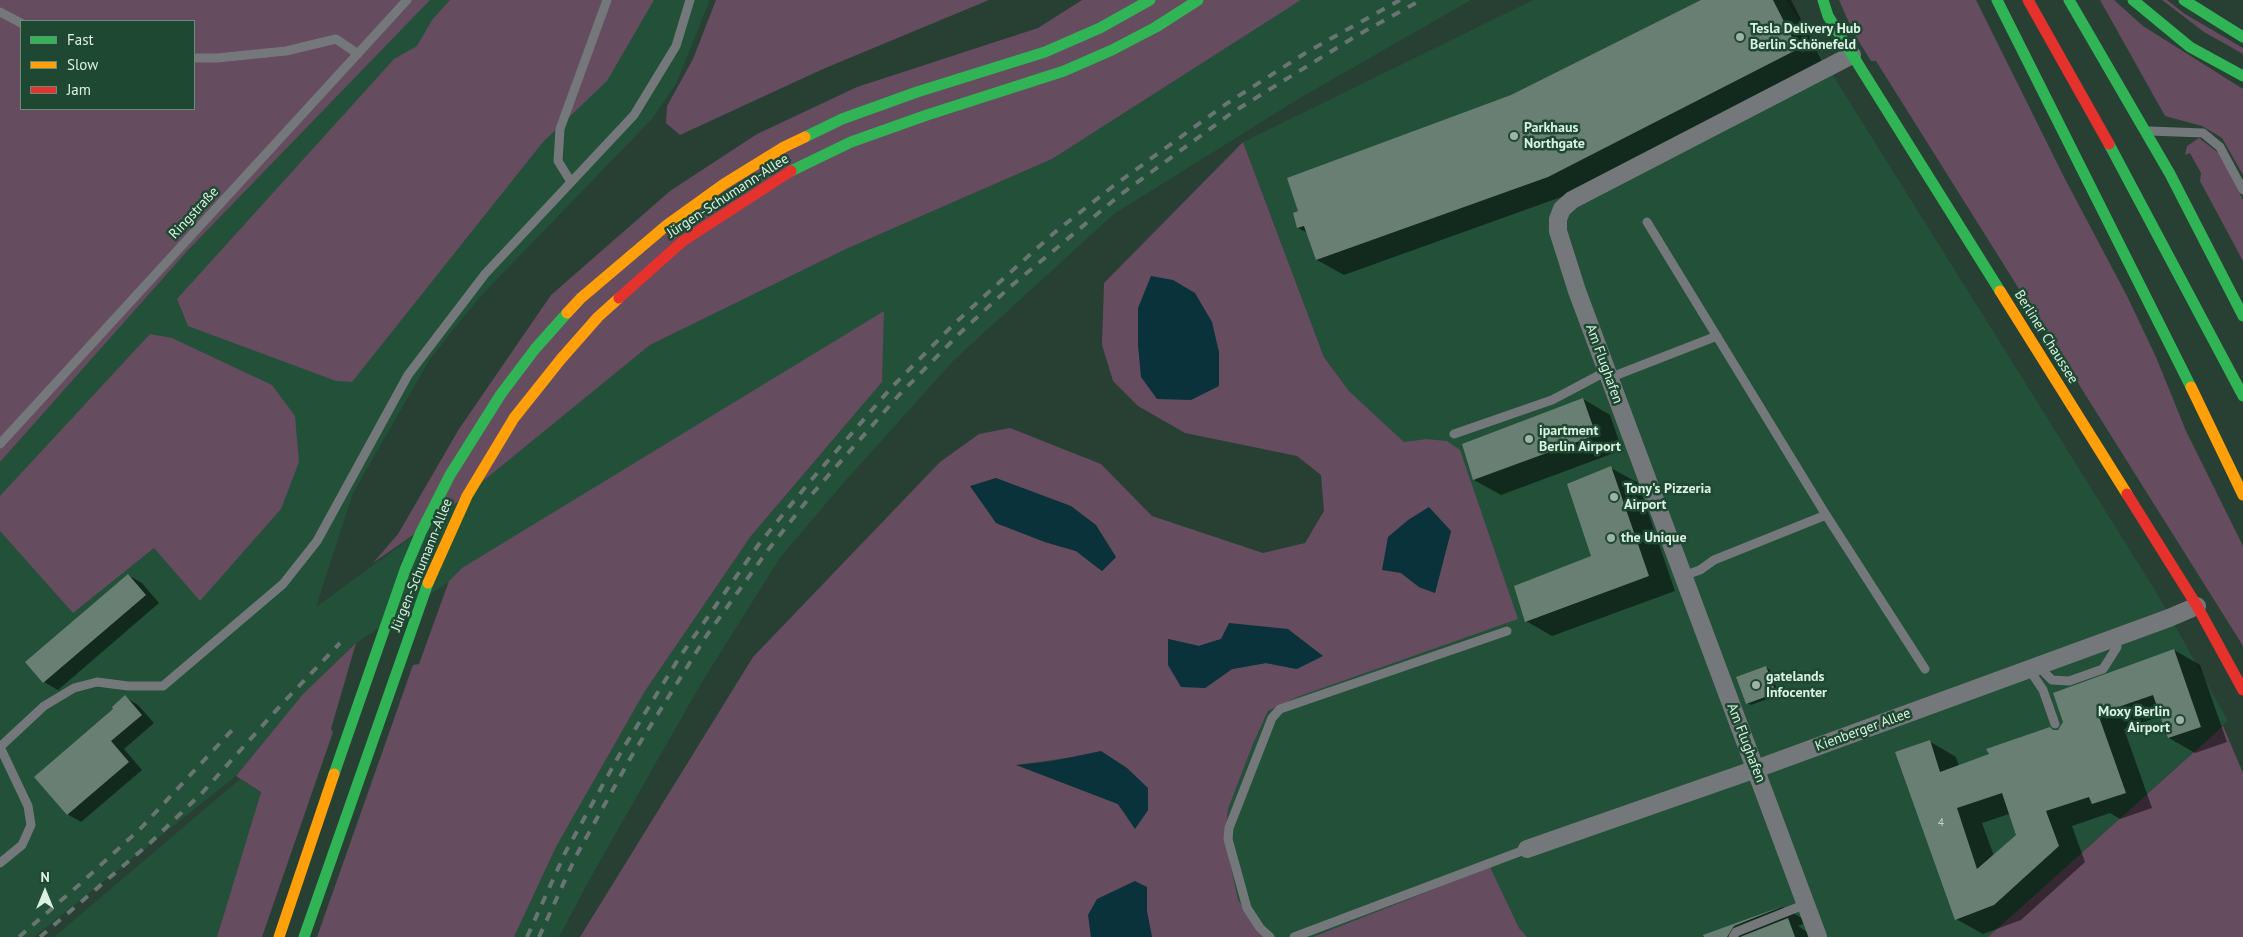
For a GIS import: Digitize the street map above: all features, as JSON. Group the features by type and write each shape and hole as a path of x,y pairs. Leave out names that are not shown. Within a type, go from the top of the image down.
{"main road":[{"name":"Jürgen-Schumann-Allee","path":"279,937 356,708 405,570 421,532 450,475 507,386 535,349 581,298 667,225 724,184 784,147 842,119 916,92 1045,52 1100,28 1150,0"},
{"name":"Jürgen-Schumann-Allee","path":"304,937 428,583 451,529 467,496 514,418 561,359 598,317 683,242 791,171 851,142 927,114 1064,71 1130,41 1198,0"},
{"name":"Berliner Chaussee","path":"1823,0 1828,16 1852,55 2197,606 2243,690"},
{"path":"1997,0 2184,371 2243,495"},
{"path":"2028,0 2132,185 2243,396"},
{"path":"2070,0 2170,174 2243,316"},
{"path":"2134,0 2190,47 2243,76"},
{"path":"2184,0 2243,37"}],"street":[{"name":"Am Flughafen","path":"1818,937 1577,291 1558,231 1558,220 1562,209 1580,196 1852,55"},
{"name":"Kienberger Allee","path":"1527,849 1756,769 2197,606"}],"lane":[{"name":"Ringstraße","path":"0,444 407,0"},
{"path":"571,182 558,161 560,129 607,0"},
{"path":"0,864 22,845 31,825 28,806 0,747 44,706 74,688 97,682 128,686 162,686 283,584 317,541 408,375 485,274 634,114 676,46 690,0"},
{"path":"0,12 20,22"},
{"path":"195,58 217,58 286,51 336,39 358,54"},
{"path":"2144,130 2203,133 2220,147 2243,190"},
{"path":"1648,222 1826,515 1925,669"},
{"path":"1454,434 1552,400 1608,374 1717,336"},
{"path":"1683,576 1700,570 1714,560 1826,515"},
{"path":"1270,937 1260,928 1246,908 1228,839 1229,828 1272,718 1280,709 1507,630"},
{"path":"2035,667 2052,680 2069,681 2103,670 2117,647 2114,638"},
{"path":"2035,667 2055,724"},
{"path":"1294,937 1527,849"},
{"path":"1732,937 1736,932 1806,904"}],"shaded area":[{"path":"0,0 710,0 676,84 652,119 479,298 430,359 353,493 316,607 439,517 650,345 846,249 1052,159 1301,0 1471,0 1300,98 1114,214 954,360 840,487 780,558 702,682 559,937 514,937 556,847 645,691 751,536 882,382 462,568 449,582 356,643 303,694 236,776 34,937 0,937"},
{"path":"0,0 430,0 189,249 0,462"},
{"path":"450,0 654,0 607,81 543,142 352,382 336,381 188,326 177,299 394,59 417,46 432,20"},
{"path":"716,0 989,0 823,69 680,135 666,123 667,106 693,59"},
{"path":"1082,0 1301,0 1052,159 846,249 650,345 439,517 373,563 398,534 459,429 551,295 670,191 757,134 857,87 1038,28"},
{"path":"1533,0 1786,0 2158,595 2228,721 1988,937 1527,937 1519,928 1490,868 1313,937 1265,937 1238,900 1225,839 1228,809 1253,743 1268,711 1300,696 1426,439 1404,442 1349,391 1324,356 1243,142"},
{"path":"1839,0 1976,0 2065,179 2127,296 2156,357 2186,431 2243,546 2243,646 1876,61 1871,61 1853,32"},
{"path":"2100,0 2114,0 2143,26 2243,89 2243,175 2222,138 2202,126 2165,116"},
{"path":"2162,0 2167,0 2185,14 2243,48 2243,54 2204,32"},
{"path":"2199,138 2220,154 2243,200 2243,261 2200,181 2201,173 2190,153 2185,155 2187,146"},
{"path":"1243,142 1324,357 1349,391 1404,442 1426,439 1447,441 1460,450 1518,619 1300,696 1268,711 1228,809 1225,839 1238,900 1265,937 580,937 753,657 940,462 979,434 1010,428 1101,464 1152,516 1263,553 1305,543 1324,511 1321,475 1297,456 1185,433 1138,406 1113,381 1102,345 1104,283","holes":["996,523 1116,557 1102,571 1076,551 1045,542","1451,531 1435,593 1419,587 1401,573","1168,639 1199,646 1221,639 1297,669 1266,663 1232,669 1205,688","1074,757 1148,810 1135,828 1118,804 1018,765"]},
{"path":"884,311 882,382 751,536 645,691 556,847 514,937 317,937 413,665 419,664 449,581 462,568"},
{"path":"150,334 172,338 272,385 295,416 299,462 281,509 200,601 154,548 73,613 0,531 0,496"},
{"path":"356,643 331,729 333,732 262,937 217,937 261,792 236,776 303,694"},
{"path":"2223,726 2243,773 2243,937 1988,937"},
{"path":"240,779 261,792 217,937 54,937"},
{"path":"1490,867 1519,928 1527,937 1313,937"}],"water":[{"path":"1151,276 1173,280 1195,293 1212,322 1219,352 1219,386 1191,400 1157,399 1141,377 1138,345 1138,308"},
{"path":"996,478 1071,506 1096,525 1116,557 1102,571 1076,551 1045,542 996,523 970,486"},
{"path":"1429,507 1451,531 1435,593 1419,587 1401,573 1382,570 1388,537 1408,520"},
{"path":"1229,623 1288,629 1323,656 1297,669 1266,663 1232,669 1205,688 1181,687 1168,665 1168,639 1199,646 1221,639"},
{"path":"1101,751 1127,768 1148,788 1148,810 1135,829 1118,804 1016,765 1048,762"},
{"path":"1135,881 1147,887 1147,911 1152,937 1091,937 1088,915 1097,899"}],"building":[{"name":"Parkhaus Northgate","path":"1701,0 1773,0 1798,49 1548,177 1316,260 1304,226 1297,228 1293,213 1298,211 1287,178 1511,95"},
{"name":"ipartment Berlin Airport","path":"1583,398 1596,435 1473,480 1462,444"},
{"name":"the Unique","path":"1611,466 1649,576 1525,622 1514,586 1591,556 1567,484"},
{"path":"128,574 146,595 43,683 25,662"},
{"path":"2174,649 2201,727 2168,738 2153,695 2098,714 2126,793 2092,804 2089,797 2046,811 2059,846 1994,905 1955,920 1895,752 1930,740 1940,772 1989,754 1986,749 2050,727 2053,730 2058,730 2063,722 2053,693","holes":["2002,793 2016,835 1977,869 1957,808"]},
{"name":"gatelands Infocenter","path":"1766,666 1776,693 1746,704 1736,677"},
{"path":"125,695 142,715 111,741 129,762 67,815 34,777 113,709 112,707"},
{"path":"1783,906 1734,926 1727,937 1704,937 1703,935"},
{"path":"1788,918 1795,937 1740,937"}],"railway":[{"path":"527,937 565,853 621,752 679,658 759,544 891,388 954,324 1003,279 1054,233 1112,187 1226,104 1307,52 1400,0"},
{"path":"539,937 576,856 631,757 707,635 768,550 813,493 899,395 961,332 1010,287 1120,195 1233,112 1356,36 1421,0"},
{"path":"40,937 150,843 202,793 340,643"},
{"path":"19,937 141,828 234,728"}],"traffic: fast":[{"path":"805,137 842,119 917,92 1045,52 1100,28 1150,0"},
{"path":"791,171 851,142 927,115 1064,71 1112,50 1156,27 1198,0"},
{"path":"1823,0 1828,16 2000,291"},
{"path":"1997,0 2191,387"},
{"path":"2069,0 2170,174 2243,316"},
{"path":"2133,0 2190,47 2243,76"},
{"path":"2184,0 2243,37"},
{"path":"2109,144 2243,396"},
{"path":"334,774 405,570 421,532 450,475 501,394 535,349 567,313"},
{"path":"304,937 428,583"}],"traffic: slow":[{"path":"567,313 581,298 667,225 724,184 784,147 805,137"},
{"path":"2000,291 2127,494"},
{"path":"428,583 467,496 514,418 561,359 598,317 619,298"},
{"path":"2191,387 2243,495"},
{"path":"279,937 334,774"}],"traffic: jam":[{"path":"2028,0 2109,144"},
{"path":"619,298 683,241 791,171"},
{"path":"2127,494 2197,606 2243,690"}],"place":[{"name":"Tesla Delivery Hub Berlin Schönefeld","path":"1740,37"},
{"name":"Parkhaus Northgate","path":"1514,136"},
{"name":"ipartment Berlin Airport","path":"1529,439"},
{"name":"Tony's Pizzeria Airport","path":"1614,497"},
{"name":"the Unique","path":"1611,538"},
{"name":"gatelands Infocenter","path":"1756,685"},
{"name":"Moxy Berlin Airport","path":"2180,720"}]}
